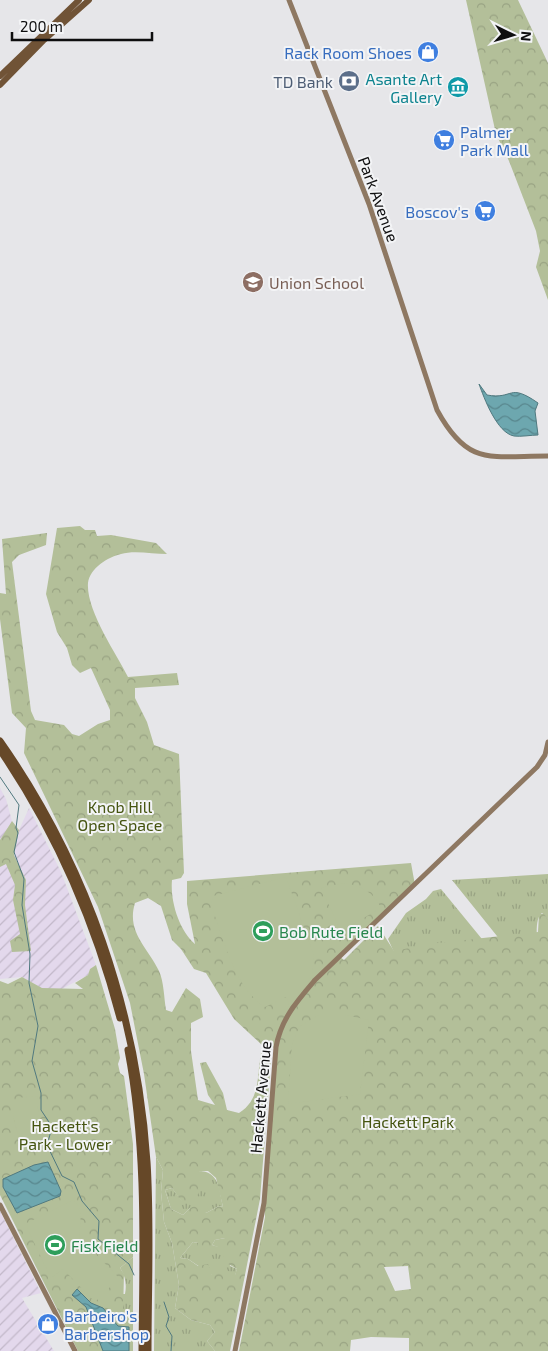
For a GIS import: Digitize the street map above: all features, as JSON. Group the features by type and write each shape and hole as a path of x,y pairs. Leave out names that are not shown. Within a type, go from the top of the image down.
{"highway":[{"path":"0,76 79,0"},
{"path":"0,85 44,40 89,0"},
{"path":"0,741 39,802 74,870 106,949 126,1022 139,1086 147,1162 148,1351"},
{"path":"0,750 34,804 69,872 98,943 122,1025 135,1092 140,1142 143,1202 142,1351"}],"main road":[{"name":"Park Avenue","path":"289,0 369,204 437,410 449,431 461,445 471,451 494,456 548,456"},
{"name":"Hackett Avenue","path":"235,1351 264,1203 276,1047 281,1027 292,1008 315,980 537,767 545,755 548,742"},
{"path":"0,1205 75,1351"}],"shaded area":[{"path":"0,788 6,799 12,821 19,830 29,808 61,872 96,965 90,969 88,975 60,990 43,989 22,977 0,979"},
{"path":"0,1211 41,1293 22,1298 54,1351 0,1351"}],"green space":[{"path":"466,0 518,0 548,63 548,300 536,267 540,251 536,231 509,161 496,134"},
{"path":"80,526 85,530 95,530 97,536 111,535 156,543 167,554 132,552 121,554 100,564 92,573 88,583 92,606 97,618 128,677 177,673 179,685 135,688 135,698 147,722 154,745 179,754 184,873 181,878 172,880 172,897 180,923 195,944 187,904 187,881 411,863 415,885 340,957 344,960 378,926 394,951 429,944 538,932 539,914 544,914 548,919 548,1351 409,1351 409,1338 371,1337 351,1340 350,1351 239,1351 265,1217 264,1203 275,1047 272,1048 260,1199 230,1351 215,1351 207,1341 215,1332 210,1325 191,1320 175,1308 179,1285 172,1243 164,1222 161,1192 163,1170 156,1157 144,1074 130,1003 98,907 24,753 26,728 12,713 0,619 0,593 6,594 2,539 47,533 46,545 19,555 12,562 31,711 35,720 64,725 72,734 79,736 98,724 110,720 110,710 91,668 80,673 72,665 67,648 57,632 46,594 57,528","holes":["148,898 161,906 172,940 181,949 194,969 206,973 234,1019 263,1046 255,1091 247,1107 239,1113 227,1110 223,1093 206,1062 200,1063 208,1095 215,1105 198,1100 191,1051 191,1023 203,1017 200,999 186,988 172,1012 166,1010 161,975 133,923 135,903","199,1171 208,1171 216,1178 223,1207 219,1206 206,1213 199,1204 190,1208 183,1215 171,1209 165,1190 172,1188 182,1202 194,1201 202,1187","225,1238 223,1261 237,1269 235,1275 218,1265 212,1275 208,1264 198,1266 188,1259 180,1258 193,1242 198,1243 198,1256 211,1255 218,1247 212,1245 215,1240","408,1266 411,1289 395,1291 384,1267"]},
{"path":"12,821 19,830 14,855 26,880 25,905 31,951 12,952 10,941 20,934 13,900 15,885 6,864 0,867 0,840"},
{"path":"548,874 548,919 542,913 538,918 537,928 544,1010 543,1030 539,1049 519,1040 500,1048 470,1075 432,1012 411,990 388,939 406,913 426,899 433,891 441,889 513,977 521,966 452,880"},
{"name":"Bob Rute Field","path":"286,877 314,956 312,976 287,1011 289,1003 286,997 265,1007 245,987 225,947 211,905 213,896"},
{"path":"344,883 356,886 371,894 381,908 341,931 321,888"},
{"name":"Hackett's Park - Lower","path":"96,965 115,1029 120,1058 118,1064 120,1073 124,1076 133,1144 133,1257 120,1268 124,1274 122,1351 78,1351 0,1195 0,981 8,984 22,977 42,988 83,989 75,983 88,975 90,969"},
{"path":"319,1015 345,1015 369,1020 360,1094 288,1104 292,1045 299,1027"},
{"path":"37,1096 40,1135 19,1139 13,1116 16,1115 16,1098"},
{"path":"156,1157 163,1170 161,1192 164,1222 172,1243 179,1285 175,1308 191,1320 210,1325 215,1332 207,1341 215,1351 154,1351"},
{"path":"198,1171 211,1174 215,1178 223,1207 219,1206 206,1213 190,1208 183,1215 171,1209 165,1190 172,1188 182,1201"},
{"path":"73,1200 79,1207 80,1212 79,1237 119,1278 95,1302 63,1269 51,1278 28,1230 27,1223"},
{"path":"225,1238 230,1266 237,1269 235,1276 212,1275 188,1259 180,1258 193,1242 218,1247 212,1245 215,1240"},
{"path":"133,1257 133,1351 103,1351 115,1294 125,1294 125,1280 120,1268"}],"water":[{"path":"479,384 487,395 496,396 516,393 538,403 535,411 538,435 514,436 502,429 492,414"},
{"path":"48,1162 61,1191 60,1196 17,1213 3,1187 3,1179 34,1165"},
{"path":"77,1289 91,1303 103,1308 118,1326 129,1327 129,1351 103,1351 86,1307 72,1295"}],"waterway":[{"path":"0,777 19,805 16,828 18,833 14,852 24,879 22,905 30,954 29,983 38,1026 32,1061 41,1093 41,1110 49,1122 51,1131 47,1145 62,1176 74,1182 82,1201 99,1221 98,1239 129,1264 134,1275"},
{"path":"164,1302 169,1317 166,1326 172,1336 171,1351"}],"place":[{"name":"Rack Room Shoes","path":"428,52"},
{"name":"TD Bank","path":"349,81"},
{"name":"Asante Art Gallery","path":"458,87"},
{"name":"Palmer Park Mall","path":"444,140"},
{"name":"Boscov's","path":"485,211"},
{"name":"Union School","path":"253,282"},
{"name":"Bob Rute Field","path":"263,931"},
{"name":"Fisk Field","path":"55,1245"},
{"name":"Barbeiro's Barbershop","path":"48,1324"}],"park label":[{"name":"Knob Hill Open Space","path":"120,815"},
{"name":"Hackett Park","path":"408,1121"}]}
